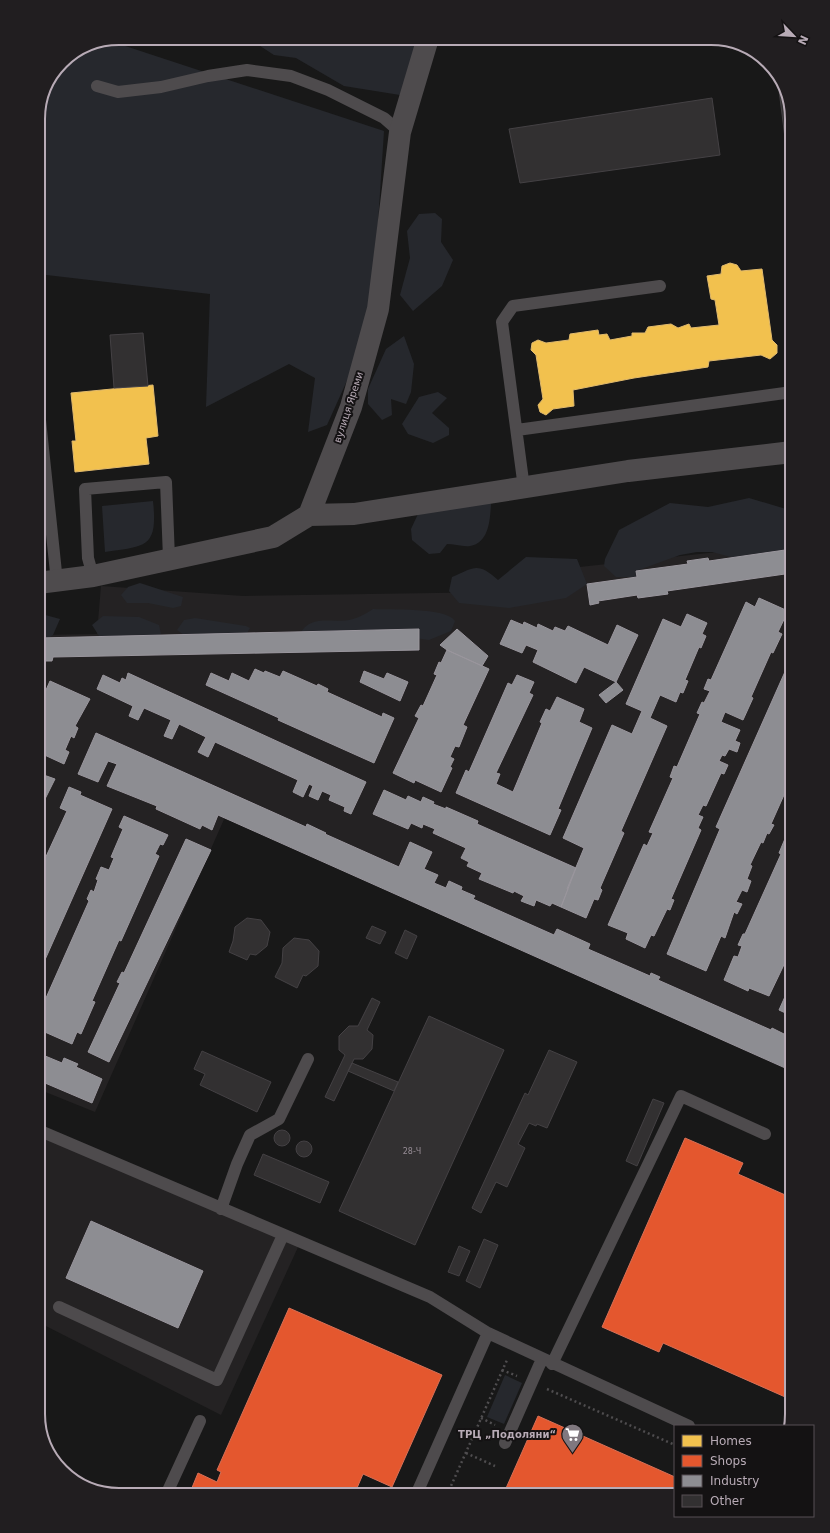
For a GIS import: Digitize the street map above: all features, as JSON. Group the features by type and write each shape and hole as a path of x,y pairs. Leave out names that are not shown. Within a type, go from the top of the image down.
{"street":[{"name":"вулиця Яреми","path":"309,515 351,407 378,309 400,132 426,45"},
{"path":"47,582 93,576 169,558 273,537 309,515 354,514 628,471 785,453"}],"lane":[{"path":"97,86 118,92 161,87 208,76 247,70 291,76 328,90 384,118 400,132"},
{"path":"524,488 502,322 513,306 660,286"},
{"path":"516,430 785,393"},
{"path":"93,576 88,558 85,489 166,482 169,558"},
{"path":"45,542 47,582"},
{"path":"221,1208 237,1164 250,1135 279,1119 308,1059"},
{"path":"505,1443 532,1382 547,1361 681,1096 765,1134"},
{"path":"45,1136 221,1208 430,1297 488,1333 687,1425"},
{"path":"59,1307 217,1380 283,1235"},
{"path":"419,1488 488,1333"},
{"path":"169,1488 200,1421"}],"path":[{"path":"450,1488 514,1345"},
{"path":"502,1370 674,1445"},
{"path":"466,1453 496,1466"}],"shaded area":[{"path":"122,45 384,131 376,254 363,345 327,425 308,432 315,378 289,364 206,407 210,294 45,275 46,105 57,78 70,63 78,57 105,46"},
{"path":"259,45 424,45 400,95 344,86 296,58 274,55"},
{"path":"435,213 442,219 441,242 453,260 442,286 413,311 400,295 410,258 407,231 419,214"},
{"path":"404,336 414,364 411,392 406,404 391,399 392,415 382,420 368,404 368,389 386,349"},
{"path":"438,392 447,398 432,413 449,428 449,435 433,443 408,434 402,424 419,397"},
{"path":"485,497 491,504 489,524 485,536 476,544 467,546 447,544 440,553 429,554 412,540 411,529 418,514"},
{"path":"749,498 785,509 785,554 750,562 712,552 697,552 680,555 636,571 637,577 616,577 604,566 605,559 619,530 670,503 708,507"},
{"path":"153,501 153,528 151,536 146,542 140,546 105,552 102,506"},
{"path":"785,545 785,1069 225,817 95,1112 45,1092 45,635 97,634 101,586 243,596 501,592 524,573"},
{"path":"526,557 577,559 587,584 566,598 509,608 459,603 449,591 452,577 476,568 486,571 498,580"},
{"path":"140,583 183,597 181,606 173,608 148,603 127,603 121,595 128,587"},
{"path":"373,609 430,611 441,613 455,621 451,631 429,640 406,637 299,635 304,628 316,621 353,619"},
{"path":"45,615 60,619 53,635 45,640"},
{"path":"103,616 139,617 159,625 161,634 146,641 101,639 92,625"},
{"path":"195,618 246,626 250,628 246,635 192,641 177,630 184,620"},
{"path":"45,1134 299,1245 221,1415 45,1326"},
{"path":"505,1375 522,1383 504,1424 487,1417"}],"building: Homes":[{"path":"730,263 737,265 741,271 762,269 772,340 777,345 777,353 770,359 761,355 709,361 708,367 634,378 573,390 574,406 553,409 546,415 540,412 538,405 543,399 536,355 531,350 532,343 538,340 546,343 569,340 570,334 598,330 599,335 607,334 610,340 632,336 632,333 645,333 648,327 671,324 678,328 689,324 691,328 719,325 715,300 711,299 707,276 721,274 722,266"},
{"path":"153,385 158,436 146,438 149,464 75,472 72,441 76,441 71,393"}],"building: Shops":[{"path":"685,1138 743,1163 738,1174 785,1195 785,1397 663,1343 659,1352 602,1327"},
{"path":"289,1308 442,1375 392,1487 363,1474 357,1488 192,1488 198,1473 217,1482 221,1472 217,1470"},
{"name":"ТРЦ „Подоляни“","path":"538,1416 674,1477 674,1488 506,1488"}],"building: Industry":[{"path":"785,550 785,574 667,591 668,594 638,598 637,595 598,601 599,603 590,605 587,584 637,577 636,571 688,564 687,561 708,558 709,561"},
{"path":"759,598 785,610 785,617 778,632 782,634 773,653 771,652 751,697 753,698 743,720 725,712 721,722 740,730 735,741 740,743 737,752 729,749 725,756 722,755 719,761 728,765 724,774 721,773 706,806 703,805 698,815 703,817 698,828 701,830 671,899 674,900 670,910 667,909 654,936 651,935 645,948 626,939 628,933 608,925 644,844 647,846 653,833 649,832 673,778 670,777 674,766 677,767 700,714 697,713 702,702 704,703 710,691 704,689 708,679 711,680 746,602 755,607"},
{"path":"687,614 707,623 702,634 706,636 701,648 699,647 685,680 688,681 683,693 680,692 676,702 660,695 650,718 667,726 621,831 624,833 600,888 602,890 598,900 594,899 586,918 561,907 584,848 563,838 612,725 632,734 642,711 626,704 663,619 681,627"},
{"path":"511,620 523,625 524,622 537,628 538,624 553,631 555,627 565,631 568,626 608,645 617,625 638,635 616,682 584,667 576,683 533,662 538,650 526,645 522,653 500,644"},
{"path":"419,629 419,650 53,657 52,661 45,661 45,638"},
{"path":"457,629 488,656 482,666 447,650 440,645"},
{"path":"447,650 489,669 463,725 467,727 459,747 455,746 450,757 454,759 450,767 452,768 441,792 415,780 414,783 393,773 419,718 415,716 421,705 423,706 437,675 434,674 439,662 441,663"},
{"path":"255,669 280,677 283,671 317,686 318,684 328,689 327,692 382,717 383,713 394,718 374,763 278,720 279,718 206,685 211,673 229,681 232,673 249,681"},
{"path":"364,671 384,679 387,673 408,682 400,701 360,682"},
{"path":"785,672 785,793 771,824 774,825 769,834 767,833 763,843 761,842 750,865 752,866 747,879 751,881 747,892 742,890 736,902 742,904 737,914 734,912 725,938 721,936 706,971 667,954 720,829 716,827"},
{"path":"128,673 366,782 351,814 344,811 345,807 329,800 331,795 322,791 318,800 309,796 313,786 309,784 303,797 293,792 298,780 215,742 208,757 198,752 206,737 179,724 172,739 164,736 171,720 144,708 138,720 129,716 133,706 97,689 103,675 120,683 122,678 126,680"},
{"path":"517,675 534,682 529,693 533,695 496,773 500,774 496,784 513,792 542,723 540,722 546,709 550,711 557,697 584,709 579,722 592,728 558,809 561,810 550,835 456,793 466,770 469,772 508,683 512,685"},
{"path":"50,681 90,699 75,726 78,728 74,738 71,736 65,750 69,752 64,764 45,755 45,692"},
{"path":"616,682 623,690 606,703 599,695"},
{"path":"96,733 306,827 307,824 326,833 325,834 399,867 410,842 432,852 424,869 438,875 434,883 446,888 449,881 462,887 461,890 475,896 473,899 554,935 557,929 590,944 588,949 650,976 651,973 660,977 658,980 771,1030 772,1028 785,1034 785,1068 218,815 212,830 202,825 200,829 156,809 157,806 107,786 117,764 108,761 98,782 78,774"},
{"path":"45,775 55,779 45,799"},
{"path":"69,787 81,792 80,795 112,809 45,960 45,859 67,811 60,808"},
{"path":"384,790 406,800 408,796 421,802 423,797 434,802 433,804 446,809 446,807 478,821 477,824 576,868 561,907 552,903 550,906 536,900 534,906 521,901 524,896 514,891 513,893 479,879 482,873 467,866 469,862 461,858 466,848 433,833 435,829 423,824 422,828 411,823 408,829 373,814"},
{"path":"124,816 168,835 163,845 160,844 155,854 159,856 92,1001 95,1002 81,1034 77,1032 72,1044 45,1032 45,1000 89,901 87,899 91,890 94,892 98,880 96,879 101,867 109,870 114,858 111,857 123,829 119,827"},
{"path":"186,839 211,850 109,1062 88,1052 120,983 117,982 122,972 124,973"},
{"path":"785,839 785,963 769,996 749,988 748,991 724,980 734,956 738,957 742,946 738,945 743,934 745,934 781,854 779,853"},
{"path":"785,997 785,1013 779,1010"},
{"path":"45,1056 62,1063 64,1058 78,1064 76,1067 102,1079 92,1103 45,1083"},
{"path":"91,1221 203,1271 178,1328 66,1278"}],"building: Other":[{"path":"779,91 784,105 785,138"},
{"path":"712,98 720,155 520,183 509,129"},
{"path":"143,333 148,386 114,388 110,335"},
{"path":"247,918 261,920 270,932 267,946 256,955 250,954 247,960 229,952 233,941 235,927"},
{"path":"372,926 386,932 380,944 366,938"},
{"path":"405,930 417,936 407,959 395,953"},
{"path":"294,938 309,940 319,951 318,966 306,976 303,975 297,988 275,977 282,963 283,948"},
{"path":"372,998 380,1002 367,1030 373,1035 372,1049 363,1059 354,1059 334,1101 325,1097 345,1055 339,1050 339,1036 349,1026 358,1026"},
{"path":"429,1016 504,1050 415,1245 339,1211"},
{"path":"549,1050 577,1062 547,1128 529,1123 518,1144 525,1148 507,1187 496,1182 481,1213 472,1208 525,1093 528,1095"},
{"path":"202,1051 271,1082 257,1112 200,1085 205,1074 194,1069"},
{"path":"352,1063 398,1082 394,1091 348,1071"},
{"path":"653,1099 664,1103 637,1166 626,1161"},
{"path":"282,1130 288,1132 290,1138 288,1144 282,1146 276,1144 274,1138 276,1132"},
{"path":"304,1141 310,1143 312,1149 310,1155 304,1157 298,1155 296,1149 298,1143"},
{"path":"263,1154 329,1182 320,1203 254,1175"},
{"path":"484,1239 498,1245 480,1288 466,1281"},
{"path":"459,1246 470,1251 459,1276 448,1272"}],"place":[{"name":"ТРЦ „Подоляни“","path":"572,1454"}]}
